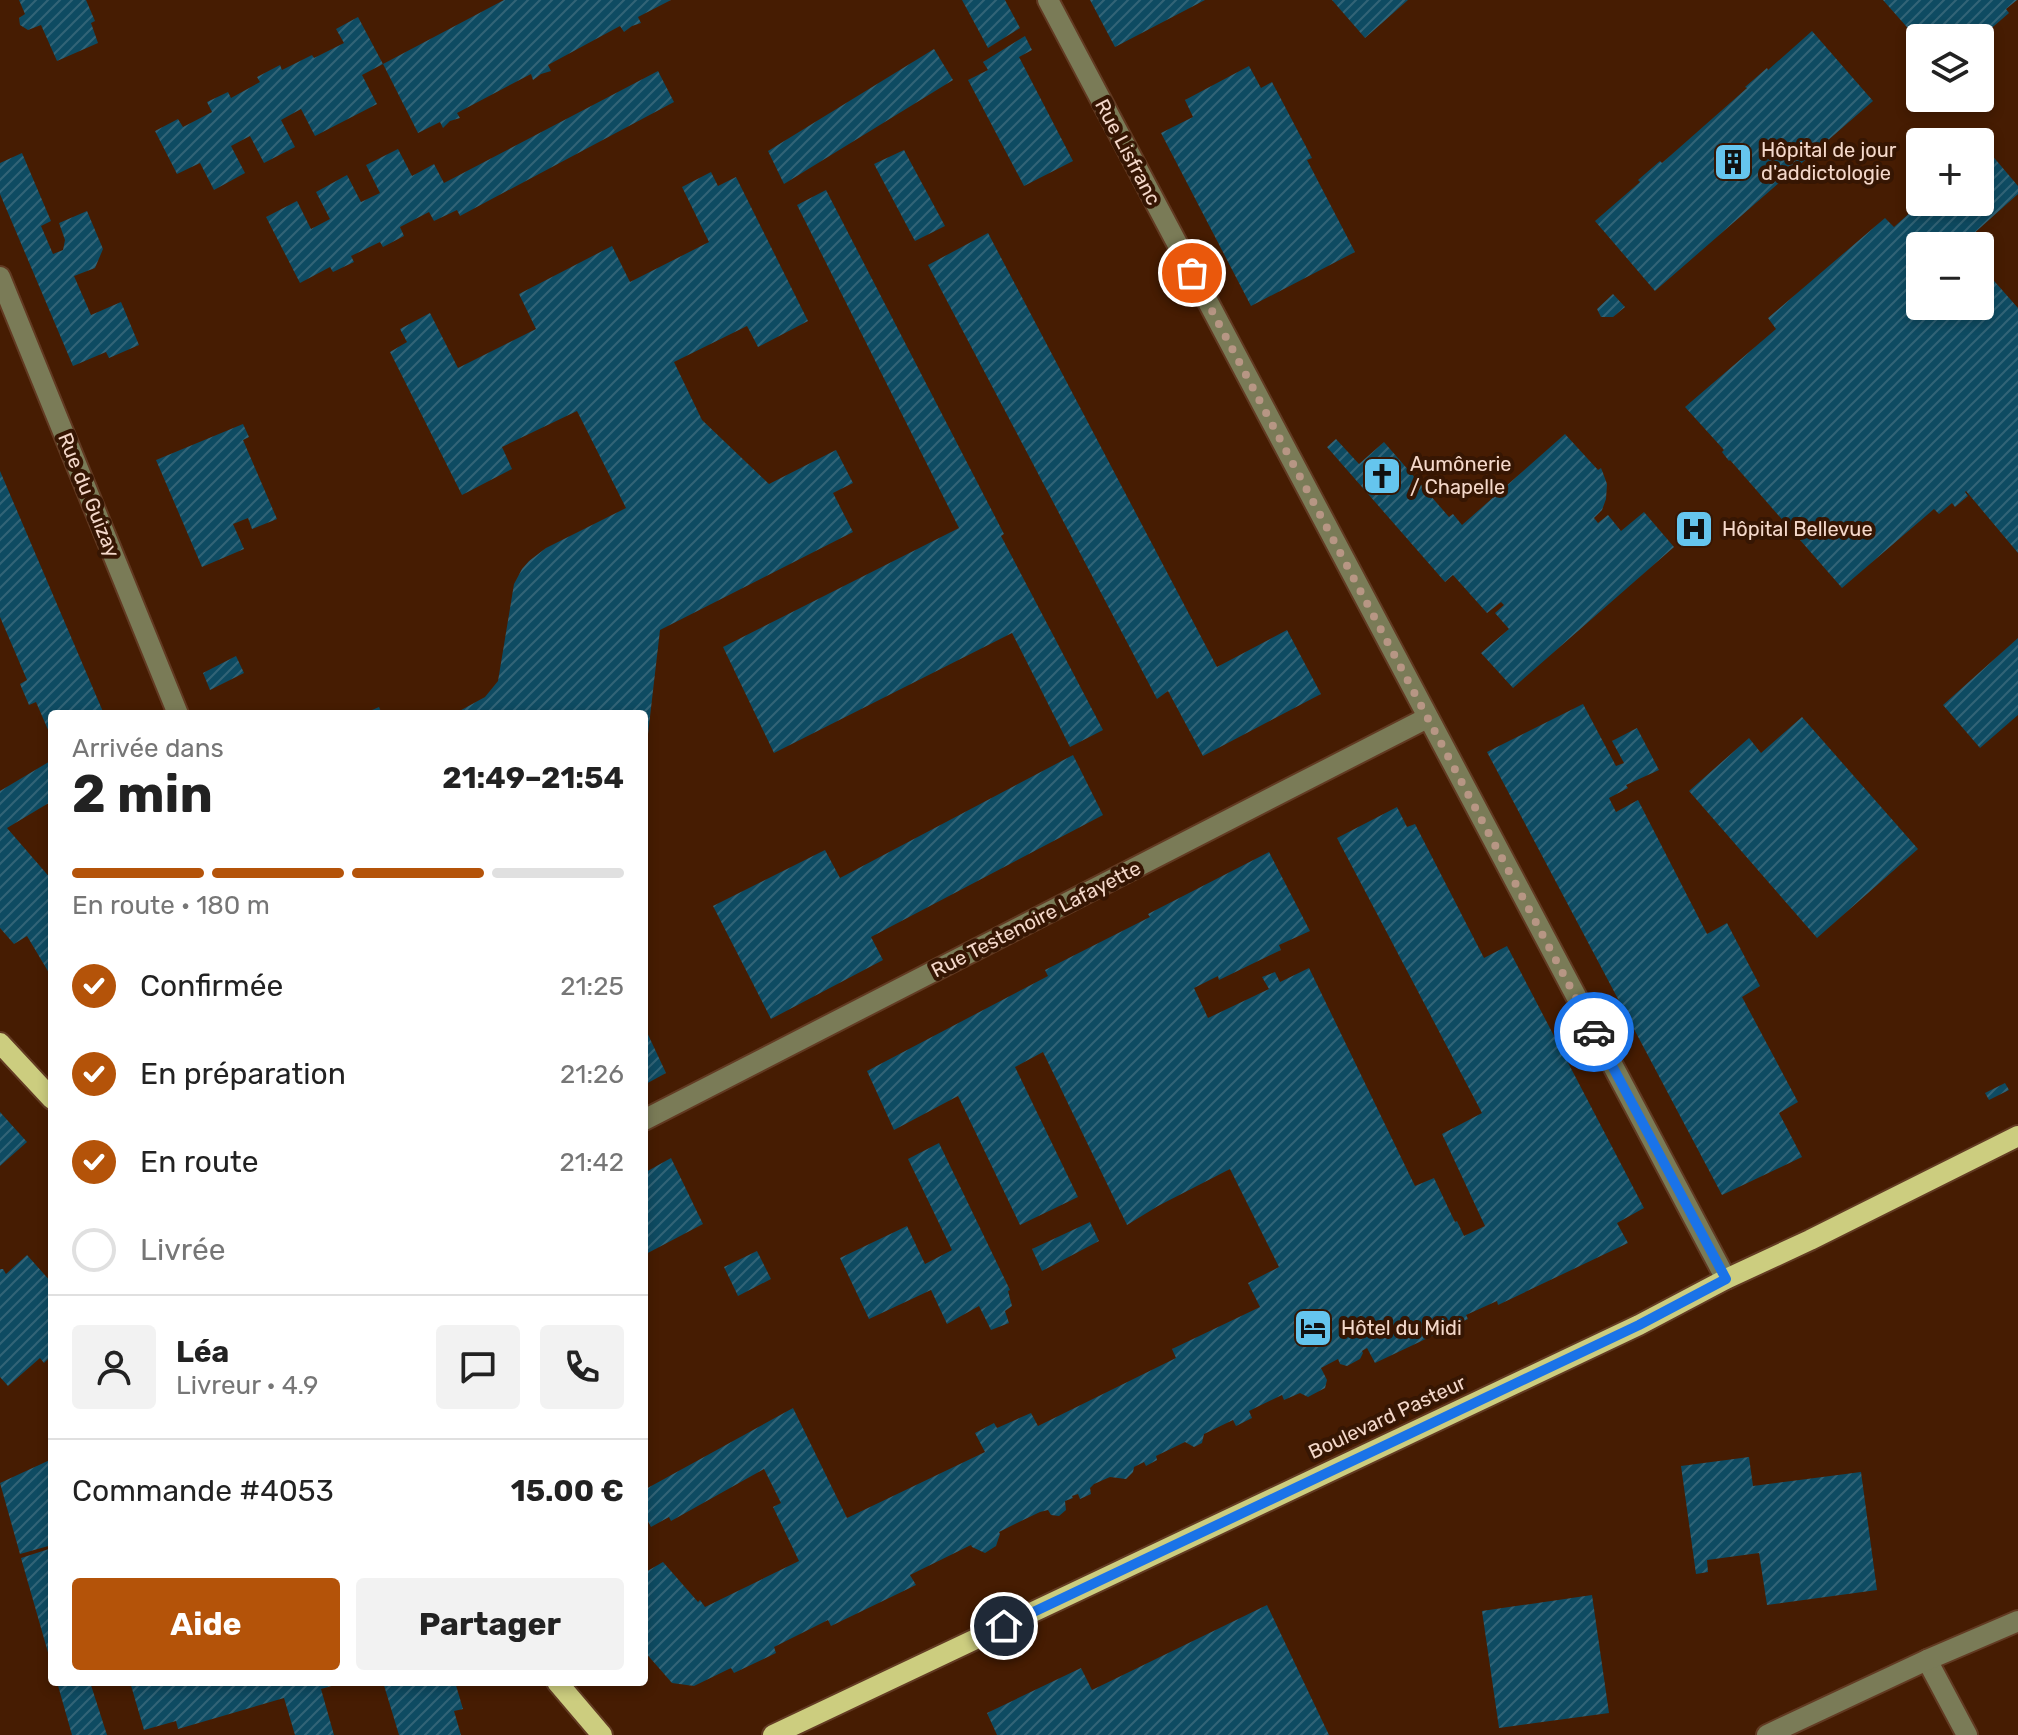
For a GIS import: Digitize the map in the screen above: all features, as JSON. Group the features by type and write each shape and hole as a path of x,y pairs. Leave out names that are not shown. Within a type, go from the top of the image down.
{"main road":[{"path":"0,1043 48,1095"},
{"name":"Boulevard Pasteur","path":"773,1735 1624,1332 2018,1136"},
{"path":"560,1686 602,1735"}],"street":[{"name":"Rue Lisfranc","path":"1048,0 1726,1279"},
{"name":"Rue du Guizay","path":"0,277 176,710"},
{"name":"Rue Testenoire Lafayette","path":"648,1118 1427,718"},
{"path":"1767,1735 2018,1621"},
{"path":"1927,1660 1967,1735"}],"building":[{"path":"19,0 86,0 95,21 91,23 98,43 57,61 41,25 28,30 20,25 19,18 25,14"},
{"path":"504,0 671,0 638,17 641,23 624,32 620,26 548,65 551,71 533,80 531,74 457,113 460,118 450,121 443,128 440,122 418,133 383,64"},
{"path":"962,0 1005,0 1020,28 988,48"},
{"path":"1090,0 1205,0 1115,47"},
{"path":"1332,0 1408,0 1365,38"},
{"path":"1883,0 2017,0 2006,9 2009,13 1994,26 1906,26"},
{"path":"358,17 383,64 362,75 377,104 315,136 301,109 281,120 295,147 264,163 250,136 231,146 245,173 214,190 200,163 177,174 155,131 178,119 183,127 212,112 207,102 228,92 231,98 260,82 257,77 280,65 282,70 344,43 336,29"},
{"name":"Hôpital de jour d'addictologie","path":"1812,31 1873,101 1655,291 1595,221 1640,182 1638,180 1660,161 1662,163"},
{"path":"1025,36 1032,50 1019,57 1073,161 1024,186 968,80 988,70 983,62"},
{"path":"934,49 953,80 784,184 768,151"},
{"path":"1249,66 1261,88 1272,82 1312,158 1307,160 1355,252 1251,306 1161,133 1193,117 1185,100"},
{"path":"658,71 674,102 460,216 457,210 434,221 429,212 400,227 404,236 383,247 380,242 351,256 354,262 333,272 330,267 300,283 266,217 297,201 311,229 330,219 316,192 347,175 361,202 380,193 366,165 398,149 412,176 434,164 444,183"},
{"path":"904,150 945,226 915,241 874,164"},
{"path":"22,153 51,221 41,226 53,254 63,250 65,240 59,223 87,211 103,249 95,268 74,276 91,315 121,302 139,345 109,358 106,352 73,366 0,194 0,163"},
{"path":"1994,158 2018,186 2018,194 1994,215"},
{"path":"711,172 718,186 736,177 808,321 758,347 747,326 674,362 702,420 769,484 836,450 853,483 833,493 853,532 660,630 648,734 648,710 461,710 485,697 498,681 514,584 522,569 546,548 626,508 577,411 502,447 512,469 462,495 390,352 407,342 400,329 430,313 458,368 536,329 519,294 612,246 630,282 709,242 682,187"},
{"path":"826,190 1103,730 1070,747 1012,633 774,753 723,647 959,528 797,205"},
{"path":"1906,216 1993,216 1975,232 1906,232 1906,320 1994,320 1994,281 2018,308 2018,553 1966,491 1968,496 1955,507 1952,503 1939,514 1934,509 1842,588 1685,407 1776,329 1768,318 1885,218 1894,227"},
{"path":"988,233 1217,667 1287,630 1321,694 1203,756 1168,691 1157,699 928,265"},
{"path":"1613,294 1625,307 1613,317 1601,317 1597,309"},
{"path":"243,424 249,437 243,440 277,519 252,529 248,518 233,524 244,549 202,567 156,460"},
{"path":"1565,434 1603,473 1607,484 1606,499 1602,510 1594,518 1598,523 1608,515 1621,531 1644,512 1674,547 1513,688 1481,653 1509,629 1495,613 1504,605 1501,602 1487,613 1453,575 1445,582 1327,447 1336,439 1359,464 1384,442 1449,517 1453,514 1462,525"},
{"path":"0,471 102,710 48,710 48,730 36,702 29,705 20,684 27,680 0,617"},
{"path":"2018,638 2018,715 1980,748 1943,705"},
{"path":"236,656 244,673 210,690 203,673"},
{"path":"1583,704 1616,766 1624,763 1612,741 1637,728 1659,770 1626,785 1628,788 1609,798 1616,812 1638,800 1707,934 1727,923 1760,986 1742,997 1798,1102 1779,1113 1802,1157 1722,1195 1487,752"},
{"path":"1802,717 1918,849 1817,938 1689,791 1749,738 1761,753"},
{"path":"1073,755 1103,815 871,937 883,960 771,1019 713,906 825,850 840,878"},
{"path":"48,762 48,803 7,828 48,875 48,971 27,936 14,944 0,928 0,791"},
{"path":"1397,807 1407,827 1415,824 1484,958 1507,946 1644,1208 1617,1223 1628,1243 1498,1305 1497,1301 1466,1315 1468,1319 1375,1363 1367,1348 1362,1351 1360,1359 1347,1366 1340,1364 1338,1359 1321,1368 1327,1380 1325,1388 1308,1397 1300,1393 1284,1400 1282,1395 1249,1411 1252,1418 1236,1426 1233,1420 1204,1434 1202,1443 1194,1447 1185,1442 1156,1456 1157,1460 1146,1466 1144,1462 1134,1467 1126,1479 1110,1477 1094,1484 1090,1488 1091,1494 1080,1499 1078,1494 1065,1501 1066,1510 1059,1516 1051,1515 1048,1510 1040,1512 999,1532 996,1546 985,1553 971,1545 910,1575 916,1585 831,1626 828,1620 774,1647 776,1653 734,1673 731,1668 694,1686 672,1683 648,1656 648,1571 663,1562 705,1607 799,1561 773,1507 781,1503 764,1469 671,1521 669,1517 651,1527 648,1521 648,1488 793,1408 847,1518 985,1452 975,1433 994,1423 997,1428 1031,1413 1038,1426 1176,1358 1172,1349 1260,1307 1248,1283 1279,1267 1230,1169 1127,1225 1043,1052 1015,1067 1078,1197 1020,1225 958,1096 894,1130 867,1071 1048,976 1045,970 1269,852 1310,931 1279,945 1281,950 1219,980 1218,976 1194,988 1208,1018 1269,989 1262,977 1275,972 1280,982 1309,968 1415,1186 1434,1178 1464,1236 1485,1226 1442,1134 1482,1113 1337,838"},
{"path":"648,1035 666,1073 648,1083"},
{"path":"2005,1083 2009,1090 1989,1100 1985,1093"},
{"path":"0,1112 27,1142 0,1166"},
{"path":"939,1143 1010,1290 1012,1306 1005,1311 1009,1323 991,1330 979,1306 947,1324 931,1290 869,1319 840,1258 907,1226 925,1264 952,1250 908,1159"},
{"path":"671,1158 703,1224 648,1253 648,1171"},
{"path":"1090,1222 1099,1241 1042,1271 1032,1249"},
{"path":"757,1251 771,1279 738,1296 724,1267"},
{"path":"27,1255 48,1279 48,1359 44,1363 40,1358 8,1386 0,1377 0,1269 6,1274"},
{"path":"1749,1457 1753,1486 1861,1472 1877,1590 1767,1605 1759,1553 1707,1560 1708,1572 1696,1574 1681,1466"},
{"path":"48,1461 48,1546 20,1554 0,1483"},
{"path":"48,1549 48,1652 21,1558"},
{"path":"1592,1595 1609,1713 1499,1728 1482,1611"},
{"path":"1267,1605 1329,1735 997,1735 987,1713 1081,1668 1092,1690"},
{"path":"58,1686 91,1686 107,1735 72,1735"},
{"path":"131,1686 332,1686 321,1689 334,1735 295,1735 284,1698 178,1729 176,1721 144,1730"},
{"path":"384,1686 456,1686 463,1709 454,1711 461,1735 399,1735"}],"way so far":[{"path":"1192,273 1594,1032"}],"place":[{"name":"Hôpital de jour d'addictologie","path":"1733,162"},
{"name":"Aumônerie / Chapelle","path":"1382,476"},
{"name":"Hôpital Bellevue","path":"1694,529"},
{"name":"Hôtel du Midi","path":"1313,1328"}],"route":[{"path":"1004,1626 1639,1325 1726,1279 1594,1032"}]}
